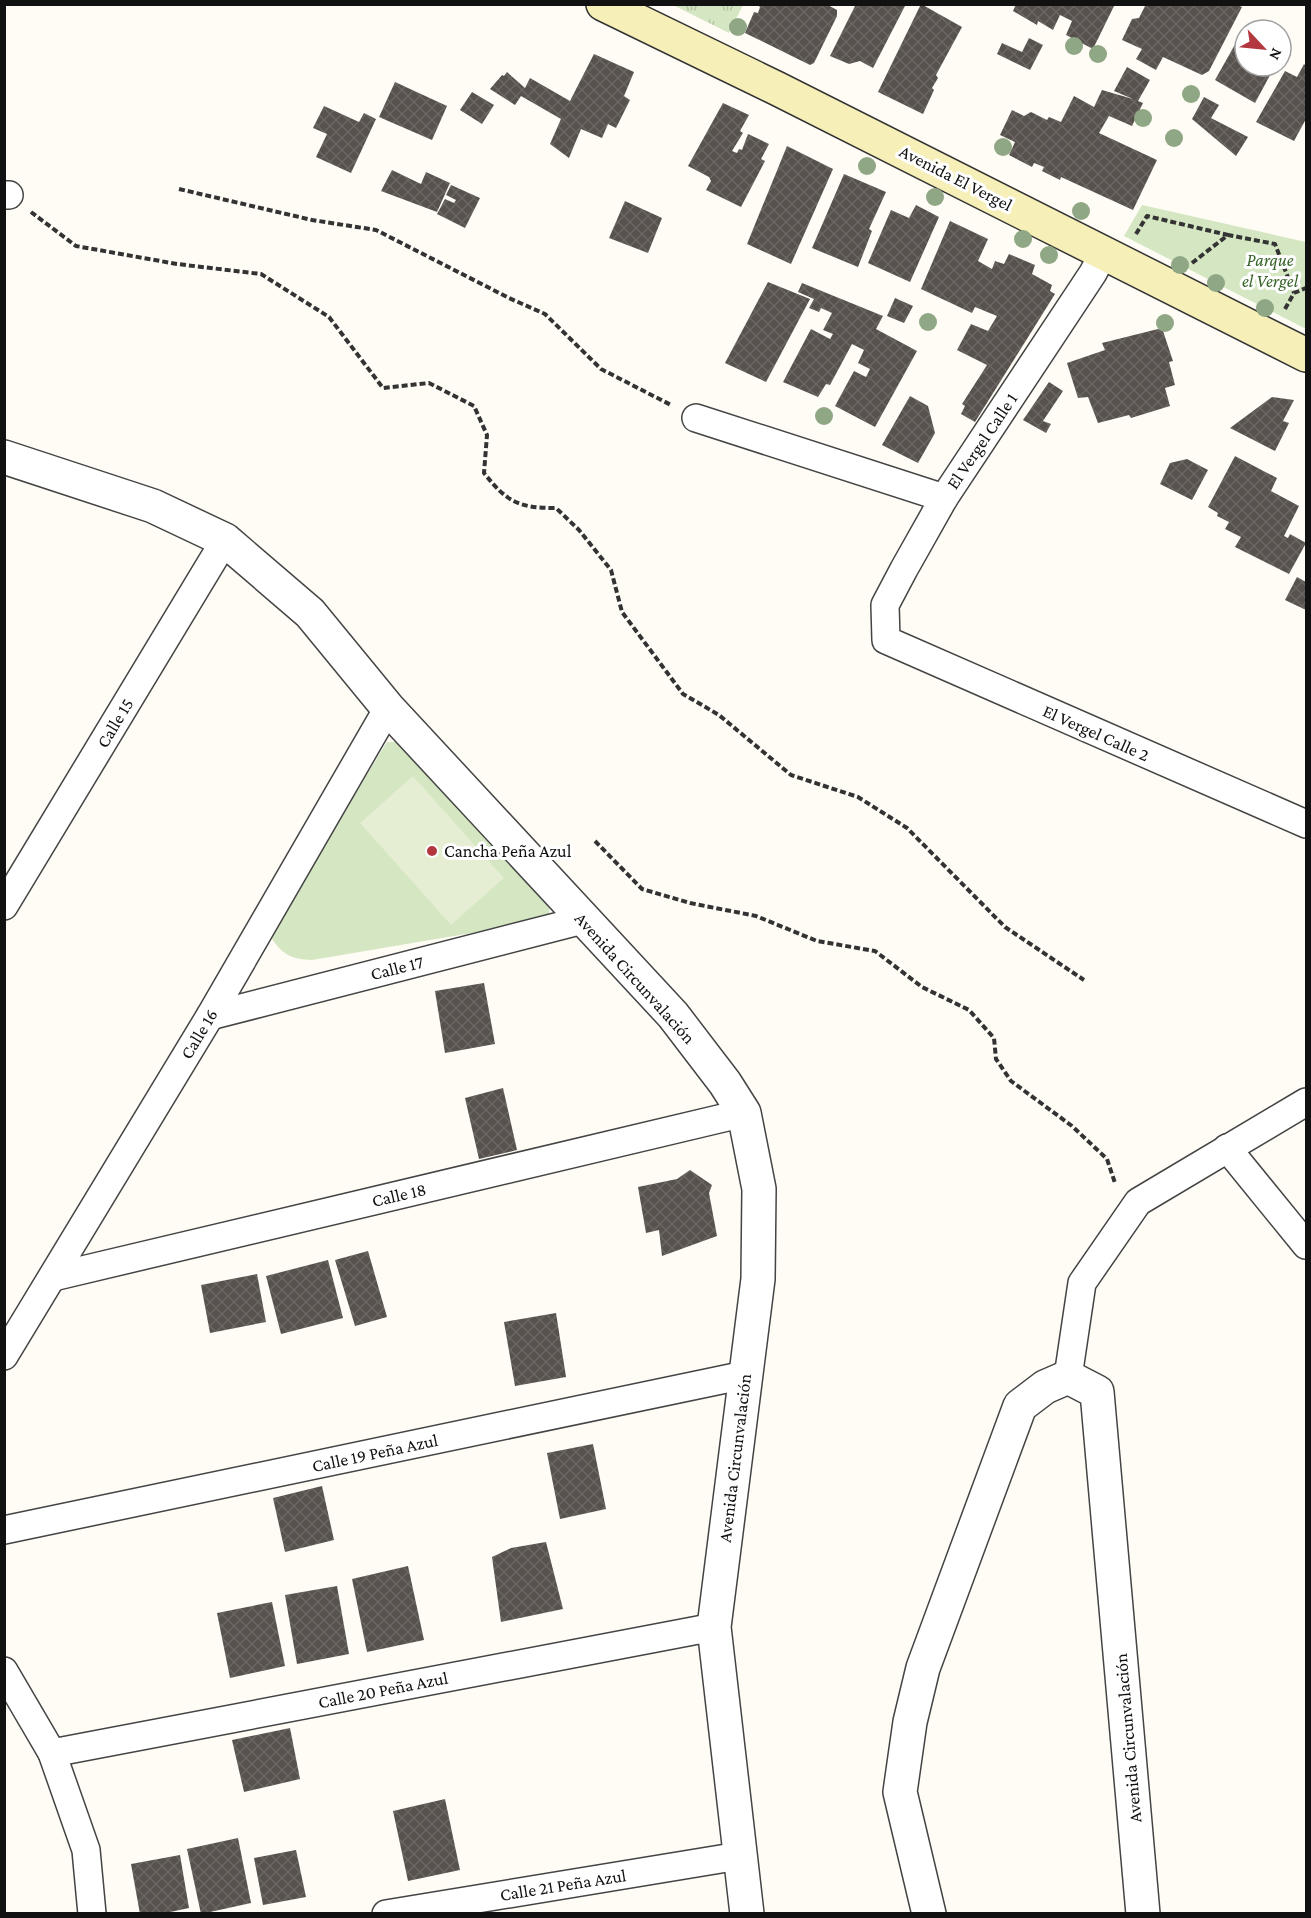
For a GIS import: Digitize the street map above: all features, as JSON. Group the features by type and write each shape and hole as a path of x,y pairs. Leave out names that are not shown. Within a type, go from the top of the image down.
{"main road":[{"name":"Avenida El Vergel","path":"603,4 1104,252 1306,355"}],"street":[{"name":"El Vergel Calle 1","path":"886,640 885,606 944,498 1093,273 1104,252"},
{"path":"696,418 944,498"},
{"name":"Avenida Circunvalación","path":"4,457 153,506 225,540 310,614 388,708 673,1015 725,1083 744,1113 759,1189 758,1279 714,1627 747,1914"},
{"name":"Calle 15","path":"4,906 225,540"},
{"name":"El Vergel Calle 2","path":"886,640 1276,813 1306,824"},
{"name":"Calle 16","path":"4,1356 54,1277 210,1016 388,708"},
{"name":"Calle 17","path":"210,1016 583,920"},
{"path":"929,1914 900,1792 910,1722 922,1668 1020,1406 1045,1387 1068,1377 1082,1283 1138,1202 1306,1102"},
{"name":"Calle 18","path":"54,1277 744,1113"},
{"path":"1227,1148 1306,1245"},
{"name":"Calle 19 Peña Azul","path":"4,1530 745,1375"},
{"name":"Avenida Circunvalación","path":"1068,1377 1096,1392 1143,1914"},
{"name":"Calle 20 Peña Azul","path":"52,1753 714,1627"},
{"path":"4,1671 52,1753 86,1850 92,1914"},
{"name":"Calle 21 Peña Azul","path":"386,1914 739,1856"}],"path":[{"path":"179,189 312,220 376,230 545,314 601,369 696,418"},
{"path":"7,195 76,246 177,264 261,274 329,317 382,388 429,382 474,406 487,435 484,473 503,496 534,508 556,508 579,530 611,570 622,612 683,694 719,715 791,775 858,797 907,828 1005,927 1084,980"},
{"path":"1136,234 1147,216 1275,244 1294,292"},
{"path":"1192,263 1228,235"},
{"path":"1284,311 1294,292 1306,288"},
{"path":"596,841 642,889 690,903 756,916 817,941 875,951 922,987 969,1010 994,1038 996,1059 1011,1081 1072,1126 1107,1159 1128,1217"}],"green space":[{"path":"673,5 743,5 729,33"},
{"name":"Parque el Vergel","path":"1142,205 1306,242 1306,329 1124,236"},
{"path":"387,742 397,742 550,902 549,914 536,922 312,960 299,959 280,949 272,939 278,920"},
{"name":"Cancha Peña Azul","path":"413,776 504,878 451,925 360,823"}],"building":[{"path":"757,4 826,4 837,10 837,16 814,63 810,65 745,33 754,12 758,13 760,7"},
{"path":"856,4 906,4 873,68 860,61 849,64 830,56"},
{"path":"921,4 962,27 936,75 938,78 932,88 934,90 923,114 878,92"},
{"path":"1016,4 1115,4 1093,49 1066,35 1072,21 1060,15 1053,30 1038,21 1037,25 1013,11"},
{"path":"1146,4 1236,4 1242,7 1236,18 1233,18 1233,24 1209,71 1202,75 1163,57 1156,70 1136,59 1142,49 1122,40 1132,19 1139,18"},
{"path":"1029,38 1043,45 1030,70 997,54 1002,43 1022,52"},
{"path":"1233,48 1233,78 1269,78 1255,103 1215,80"},
{"path":"594,54 634,72 624,96 630,100 616,128 608,124 602,138 581,129 569,158 550,144 561,119 521,96 515,105 490,89 507,72 525,88 530,78 570,101"},
{"path":"1304,64 1306,66 1306,119 1294,141 1256,122 1281,78 1293,78 1293,75 1297,77"},
{"path":"1127,67 1150,80 1138,101 1143,103 1132,126 1109,116 1099,133 1157,160 1133,210 1061,177 1060,180 1042,171 1044,167 1034,163 1032,167 1009,155 1015,142 1000,135 1012,110 1024,116 1031,112 1047,120 1049,117 1061,122 1074,96 1094,107 1102,90 1133,99 1114,91"},
{"path":"395,82 447,106 432,140 379,117"},
{"path":"472,92 494,105 482,124 460,110"},
{"path":"1204,97 1219,105 1211,118 1248,137 1236,156 1192,119"},
{"path":"723,103 749,115 740,131 743,133 732,151 737,153 739,149 742,150 748,134 769,144 761,159 765,161 741,207 706,190 711,181 709,177 688,166"},
{"path":"324,106 359,122 364,113 376,119 351,173 316,157 327,134 313,128"},
{"path":"787,146 833,169 791,264 747,244"},
{"path":"392,170 421,184 426,172 450,183 437,212 381,191"},
{"path":"844,174 886,192 869,229 872,231 858,267 812,248"},
{"path":"451,185 480,198 465,228 437,214 445,199 454,203 456,200 446,195"},
{"path":"625,201 662,218 648,253 609,238"},
{"path":"916,205 939,217 910,282 868,263 891,210 909,218"},
{"path":"950,221 988,239 978,261 992,269 995,261 1004,264 1009,254 1035,265 1032,274 1052,285 1050,291 1055,294 975,422 961,414 965,406 962,404 987,365 957,350 971,324 988,331 997,316 975,307 972,313 921,289"},
{"path":"768,282 810,299 766,382 725,363"},
{"path":"802,283 883,316 876,329 917,351 875,427 835,406 854,371 866,377 870,369 858,363 864,350 852,344 830,385 826,384 818,397 783,382 811,329 830,339 833,334 823,330 832,313 821,308 819,312 809,308 814,299 798,292"},
{"path":"895,298 913,306 904,323 887,316"},
{"path":"1162,328 1173,361 1169,362 1175,385 1165,388 1170,406 1131,418 1129,415 1098,423 1088,397 1078,398 1067,363 1105,350 1102,343"},
{"path":"1049,382 1063,391 1043,421 1051,424 1046,433 1023,420"},
{"path":"910,396 928,406 935,433 918,463 882,445"},
{"path":"1272,397 1294,400 1283,421 1289,423 1275,451 1230,428"},
{"path":"1235,456 1277,478 1271,491 1299,506 1284,536 1288,538 1290,534 1306,543 1289,574 1235,547 1241,537 1225,529 1229,522 1217,516 1218,513 1208,507"},
{"path":"1187,459 1208,470 1192,500 1160,484 1170,463"},
{"path":"1297,577 1306,582 1306,610 1285,600"},
{"path":"484,983 495,1044 445,1053 435,991"},
{"path":"503,1088 517,1150 479,1159 465,1098"},
{"path":"690,1170 712,1185 709,1193 717,1236 662,1256 659,1230 646,1233 638,1187 677,1179"},
{"path":"368,1251 387,1317 355,1326 335,1260"},
{"path":"328,1260 343,1318 281,1334 266,1276"},
{"path":"257,1274 266,1322 210,1333 201,1285"},
{"path":"556,1313 566,1377 515,1386 504,1322"},
{"path":"593,1444 606,1509 560,1519 547,1453"},
{"path":"322,1486 334,1540 285,1552 273,1498"},
{"path":"546,1542 563,1609 501,1622 492,1557 511,1548"},
{"path":"408,1566 424,1640 367,1652 352,1579"},
{"path":"337,1586 349,1654 297,1664 285,1595"},
{"path":"272,1602 285,1666 230,1678 217,1613"},
{"path":"290,1728 300,1779 244,1792 232,1740"},
{"path":"445,1799 460,1870 408,1881 393,1811"},
{"path":"238,1838 251,1903 201,1914 187,1849"},
{"path":"296,1850 306,1897 263,1905 254,1858"},
{"path":"180,1855 189,1908 161,1914 140,1914 131,1864"}],"place":[{"name":"Cancha Peña Azul","path":"432,851"}]}
